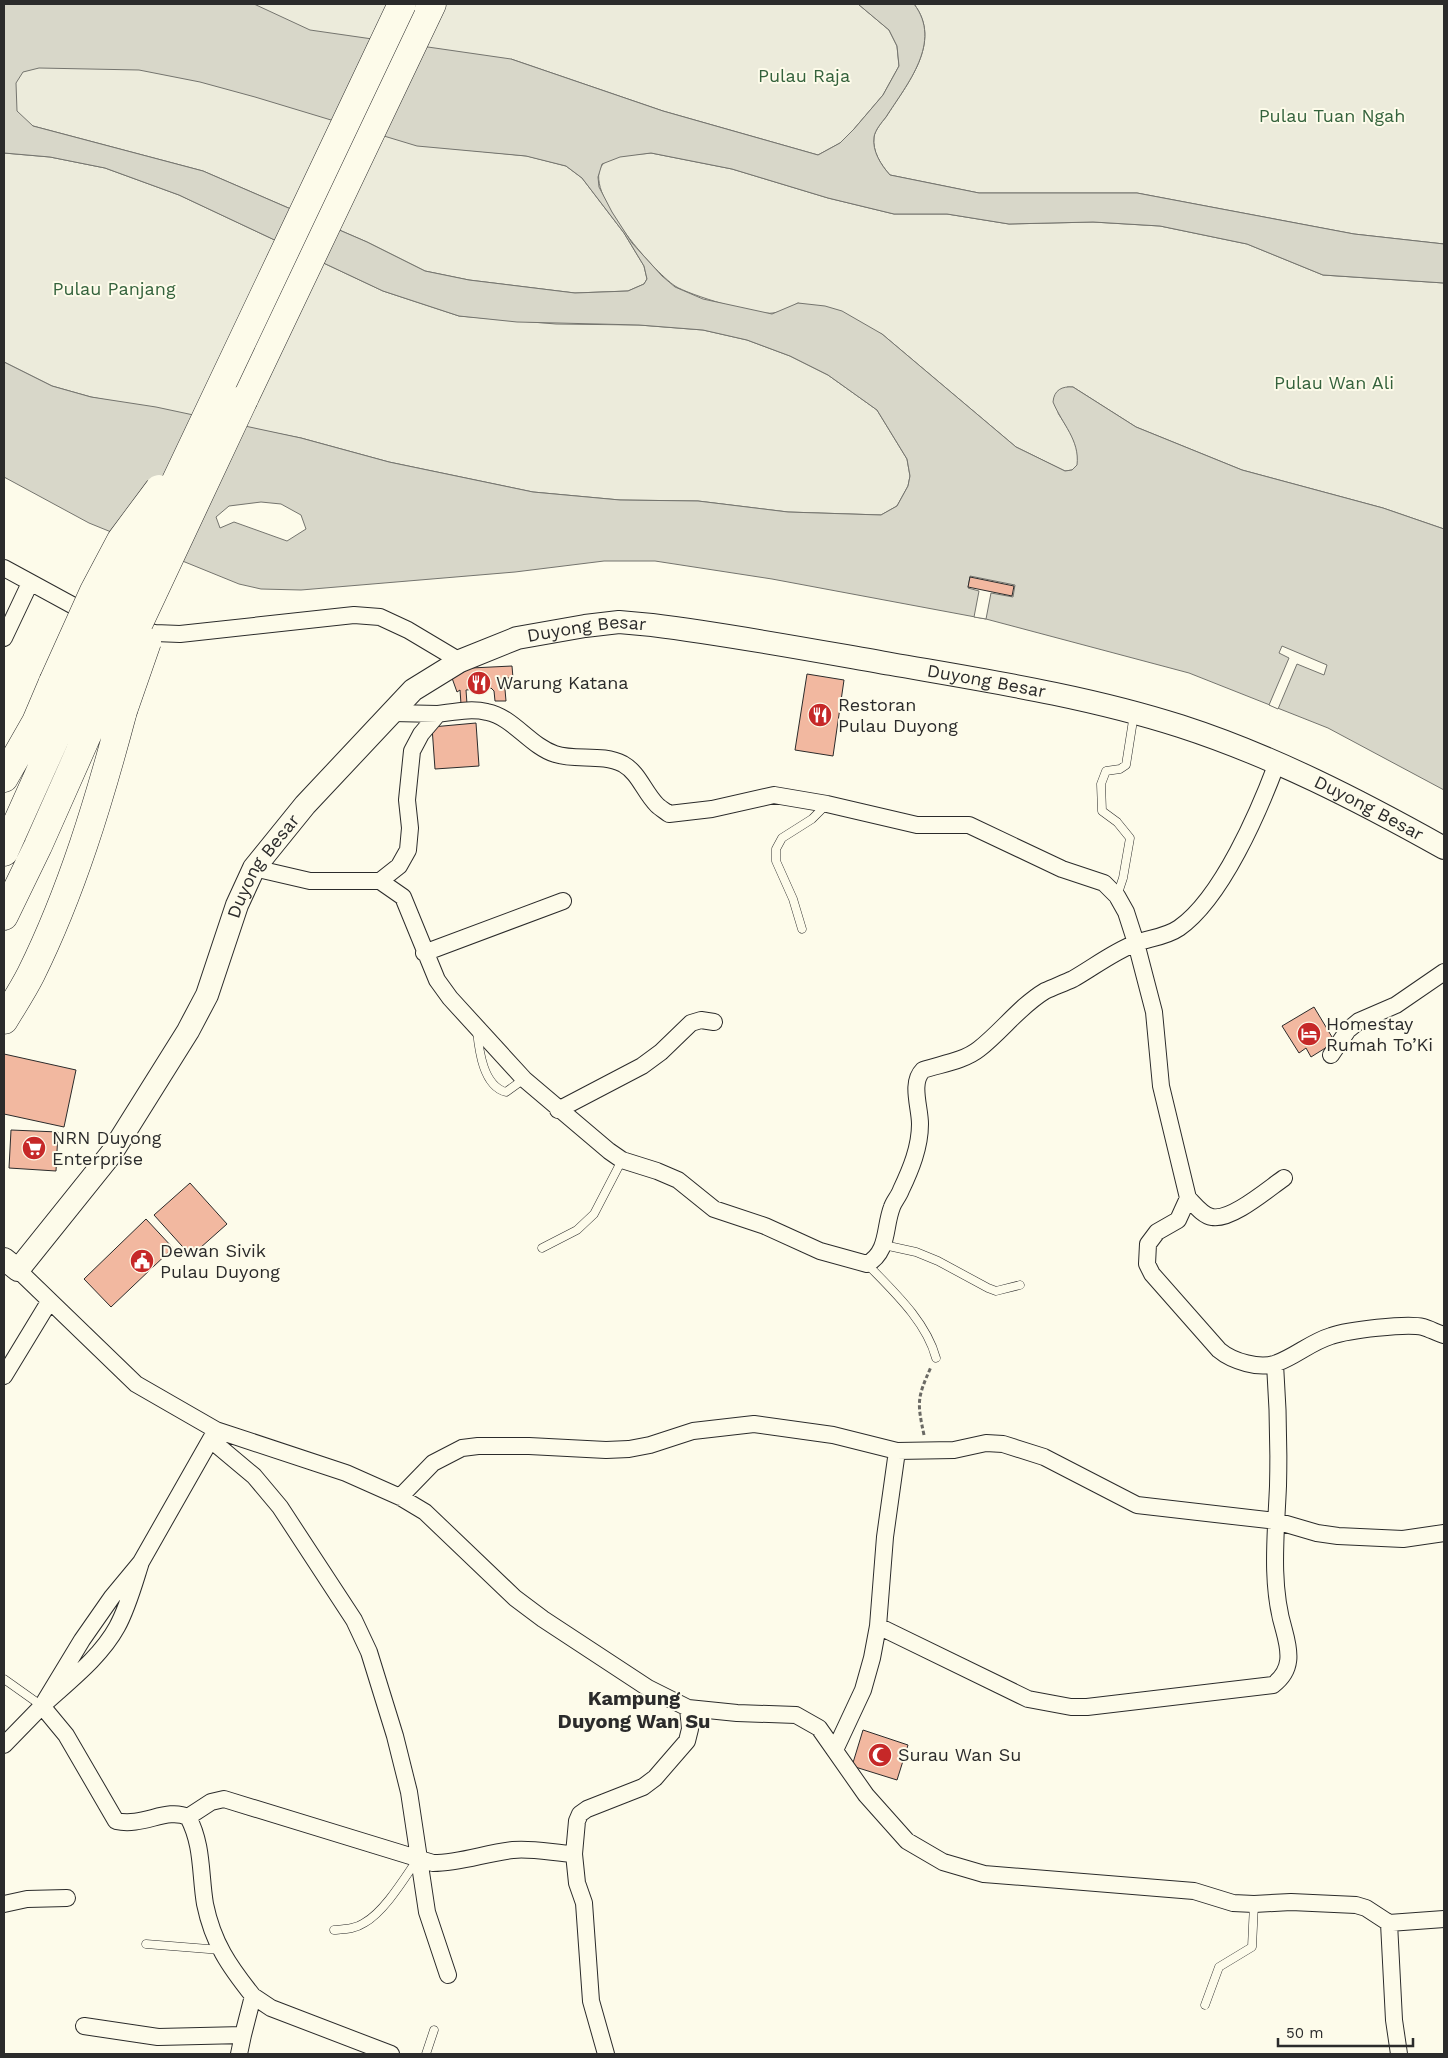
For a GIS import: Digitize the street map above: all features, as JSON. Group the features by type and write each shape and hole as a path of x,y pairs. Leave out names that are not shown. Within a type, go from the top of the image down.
{"highway":[{"path":"4,852 63,689 197,438 402,4"},
{"path":"4,916 38,846 111,709 158,612 244,399 432,4"},
{"path":"4,778 36,722 63,689"},
{"path":"4,1020 31,975 79,860 100,795 111,709"}],"street":[{"path":"4,568 72,606 116,624 155,633 188,633 354,615 380,617 433,643 460,661"},
{"path":"4,638 30,583"},
{"name":"Duyong Besar","path":"11,1265 111,1154 188,1031 207,995 237,905 254,868 306,806 413,690 460,661 517,638 619,622 688,630 1060,694 1134,712 1277,762 1336,790 1444,848"},
{"path":"392,713 438,714 470,710 497,715 540,746 556,754 610,760 623,764 633,772 656,804 669,814 712,809 774,795 827,804 917,825 969,825 1062,868 1104,883 1117,896 1126,912 1136,943 1154,1012 1161,1086 1188,1198 1204,1213 1211,1217 1219,1217 1238,1210 1284,1178"},
{"path":"380,881 399,866 408,850 410,828 407,800 412,751 421,734 438,714"},
{"path":"254,868 310,881 380,881 403,897 424,953 437,980 477,1029 524,1079 558,1110 622,1160 678,1180 714,1209 765,1226 820,1251 867,1264 875,1260 884,1245 892,1207 901,1191 917,1150 920,1108 916,1081 919,1074 923,1070 964,1058 978,1050 1029,1002 1114,953 1178,928 1192,916 1215,887 1238,850 1261,806 1277,762"},
{"path":"424,953 563,901"},
{"path":"1331,1055 1348,1030 1358,1021 1396,1005 1444,972"},
{"path":"558,1110 642,1066 661,1052 691,1023 701,1020 714,1022"},
{"path":"1188,1198 1178,1220 1157,1232 1148,1244 1147,1264 1152,1274 1228,1358 1242,1363 1275,1364 1308,1345 1342,1334 1416,1326 1444,1335"},
{"path":"11,1265 136,1384 214,1435 254,1476 280,1507 354,1620 369,1652 396,1736 409,1792 427,1912 448,1975"},
{"path":"4,1376 50,1302"},
{"path":"878,1626 1028,1699 1051,1704 1087,1706 1273,1685 1283,1677 1288,1666 1289,1654 1276,1596 1279,1414 1275,1364"},
{"path":"400,1497 433,1463 462,1448 478,1446 529,1446 606,1450 629,1449 650,1445 692,1431 754,1424 832,1435 898,1451 954,1450 986,1443 1003,1444 1044,1457 1137,1505 1276,1521 1316,1533 1338,1536 1403,1539 1444,1533"},
{"path":"214,1435 346,1473 400,1497 425,1512 515,1598 543,1619 664,1697 688,1708 737,1713 796,1715 819,1728 866,1795 907,1840 944,1862 984,1874 1194,1891 1220,1901 1254,1904 1291,1902 1356,1906 1366,1908 1389,1923 1444,1919"},
{"path":"4,1745 42,1706 82,1640 112,1597 141,1562 214,1435"},
{"path":"835,1750 863,1690 878,1626 885,1537 898,1451"},
{"path":"42,1706 66,1735 116,1821 130,1824 172,1813 188,1817 197,1833 206,1905 214,1936 228,1966 253,1996 271,2008 391,2054"},
{"path":"606,2054 591,2001 584,1904 577,1883 574,1854 577,1821 580,1814 587,1809 644,1787 656,1778 687,1741 690,1729 688,1708"},
{"path":"188,1817 211,1802 232,1800 433,1863 454,1863 515,1850 574,1854"},
{"path":"4,1904 27,1899 67,1898"},
{"path":"1389,1923 1394,2020 1399,2054"},
{"path":"239,2054 253,1996"},
{"path":"84,2026 158,2037 243,2035"}],"lane":[{"path":"1117,896 1123,878 1130,838 1117,822 1102,811 1100,806 1101,784 1106,771 1120,769 1126,765 1134,712"},
{"path":"802,929 793,899 776,861 776,849 782,838 812,819 827,804"},
{"path":"477,1029 479,1052 486,1071 494,1084 506,1092 524,1079"},
{"path":"542,1248 577,1230 594,1214 622,1160"},
{"path":"884,1245 916,1252 938,1261 988,1288 996,1290 1020,1285"},
{"path":"867,1264 911,1313 933,1347 936,1358"},
{"path":"4,1679 42,1706"},
{"path":"334,1930 349,1929 366,1922 383,1904 418,1859"},
{"path":"1205,2005 1219,1967 1252,1946 1254,1904"},
{"path":"146,1944 221,1950"},
{"path":"426,2054 434,2030"}],"path":[{"path":"927,1451 918,1406 920,1393 936,1358"}],"green space":[{"name":"Pulau Raja","path":"4,4 858,4 889,30 897,46 899,66 883,95 854,129 840,143 818,155 663,111 511,59 418,145 527,156 566,166 582,178 624,233 644,266 647,279 644,284 628,291 575,293 469,280 425,271 367,242 203,171 33,126 4,129"},
{"name":"Pulau Tuan Ngah","path":"914,4 1444,4 1444,244 1354,234 1137,193 979,193 890,175 878,158 874,147 874,137 877,129 912,77 919,62 925,33 922,18"},
{"name":"Pulau Panjang","path":"4,153 50,157 105,168 179,195 383,291 459,316 556,324 639,325 703,330 747,340 790,356 828,375 877,410 907,459 910,476 908,486 897,506 881,515 788,512 698,501 620,500 533,492 389,462 301,438 91,397 52,386 4,362"},
{"name":"Pulau Wan Ali","path":"651,153 732,169 828,198 894,214 947,214 1009,224 1093,222 1160,226 1247,244 1323,275 1444,283 1444,529 1383,508 1242,470 1136,427 1073,387 1067,387 1058,413 1075,444 1078,458 1078,465 1072,470 1065,471 1016,447 882,334 798,303 780,312 765,313 724,304 683,290 665,278 637,248 610,210 602,192 599,176 603,164 607,160 618,156"}],"shaded area":[{"path":"4,4 254,4 310,30 511,59 663,111 818,155 840,143 854,129 883,95 899,66 897,46 889,30 858,4 914,4 922,18 925,33 919,62 912,77 877,129 874,137 874,147 878,158 890,175 979,193 1137,193 1354,234 1444,244 1444,283 1323,275 1247,244 1160,226 1093,222 1009,224 947,214 894,214 828,198 732,169 651,153 620,157 602,164 598,177 599,187 632,243 662,276 675,287 703,299 772,314 798,303 825,306 842,311 882,334 1016,447 1065,471 1072,470 1077,465 1076,448 1070,432 1053,402 1055,394 1059,390 1065,387 1073,387 1136,427 1242,470 1383,508 1444,529 1444,790 1328,728 1189,673 986,619 772,579 655,561 604,561 515,572 301,590 261,589 239,584 89,523 4,477 4,362 52,386 91,397 156,407 301,438 389,462 533,492 620,500 698,501 788,512 881,515 897,506 908,486 910,476 907,459 877,410 828,375 790,356 747,340 703,330 639,325 517,322 459,316 383,291 179,195 105,168 50,157 4,153","holes":["39,68 139,70 200,82 255,97 417,146 526,156 566,166 582,178 624,233 644,266 647,279 644,284 628,291 575,293 469,280 425,271 367,242 203,171 33,126 17,111 16,83 23,72","261,502 281,504 301,515 306,529 287,541 234,522 220,528 216,517 229,506"]}],"pier":[{"path":"970,576 1015,585 1013,597 991,593 986,619 974,617 979,591 968,588"},
{"path":"1282,646 1327,665 1324,675 1297,664 1278,709 1269,705 1289,658 1279,653"}],"building":[{"path":"970,577 1014,586 1012,596 968,587"},
{"name":"Warung Katana","path":"512,666 513,678 504,678 506,701 495,701 494,691 491,688 466,690 467,704 461,704 460,690 457,692 452,678 471,668"},
{"name":"Restoran Pulau Duyong","path":"807,674 844,680 833,756 795,750"},
{"path":"476,723 479,766 435,769 432,727"},
{"name":"Homestay Rumah To’Ki","path":"1314,1007 1335,1042 1311,1057 1306,1048 1299,1053 1282,1026"},
{"path":"4,1054 76,1070 64,1127 4,1114"},
{"path":"11,1130 58,1132 56,1171 9,1168"},
{"path":"190,1183 227,1224 191,1256 154,1215"},
{"path":"146,1219 173,1248 111,1307 84,1279"},
{"name":"Surau Wan Su","path":"863,1730 908,1745 897,1780 852,1766"}],"place":[{"name":"Warung Katana","path":"479,683"},
{"name":"Restoran Pulau Duyong","path":"820,715"},
{"name":"Homestay Rumah To’Ki","path":"1309,1034"},
{"name":"NRN Duyong Enterprise","path":"34,1148"},
{"name":"Dewan Sivik Pulau Duyong","path":"142,1261"},
{"name":"Surau Wan Su","path":"880,1755"}],"district":[{"name":"Kampung Duyong Wan Su","path":"634,1710"}]}
